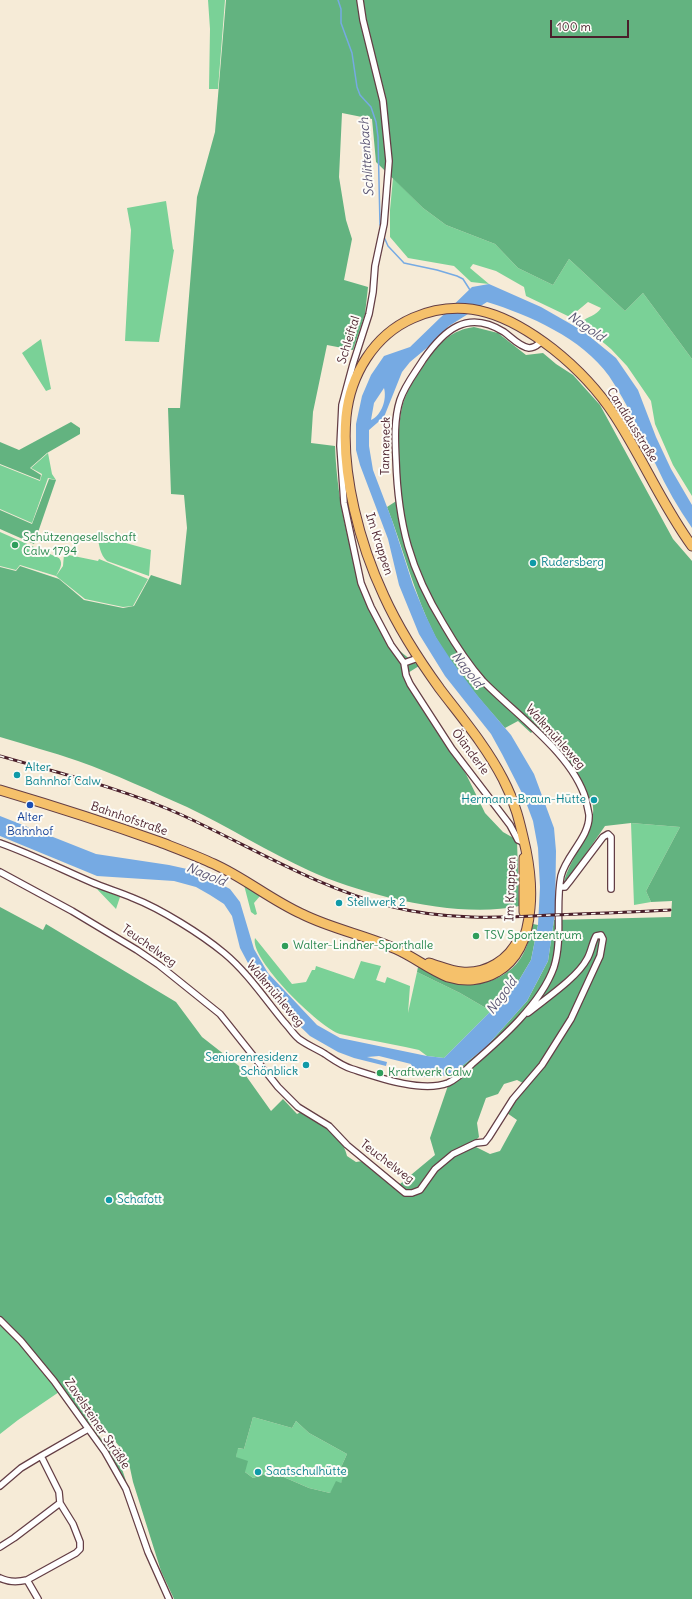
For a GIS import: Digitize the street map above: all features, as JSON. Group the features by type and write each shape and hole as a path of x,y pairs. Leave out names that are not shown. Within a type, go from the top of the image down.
{"main road":[{"name":"Im Krappen","path":"245,881 303,915 383,943 420,961 451,970 475,972 494,965 511,951 521,932 523,920 525,846 516,807 501,775 478,739 418,658 383,594 363,542 352,497 346,447 346,415 353,384 366,357 376,344 398,326 421,315 446,309 460,308 489,312"},
{"name":"Candidusstraße","path":"489,312 518,325 542,341 575,368 600,395 626,434 668,511 692,546"},
{"name":"Bahnhofstraße","path":"0,790 113,825 208,861 245,881"}],"street":[{"name":"Schleiftal","path":"360,0 363,20 383,101 389,161 384,224 375,266 373,292 369,314 342,405 340,446 344,503 361,583 370,607 391,645 404,663"},
{"name":"Tanneneck","path":"456,645 429,601 418,578 409,553 401,519 397,484 395,431 400,400 410,379 431,348 440,338 455,326 474,322 484,323 501,330 523,346 529,348 539,345 542,341"},
{"name":"Walkmühleweg","path":"0,843 94,884 136,899 153,907 193,932 227,955 299,1039 343,1065 413,1085 420,1086 448,1083 457,1078 487,1051 524,1014 546,985 558,951 560,887 562,872 585,831 590,818 580,783 573,771 533,728 481,679 456,645"},
{"path":"404,663 418,658"},
{"name":"Öländerle","path":"404,663 406,675 410,684 443,736 510,825 518,840 525,846"},
{"path":"560,887 565,888 603,837 608,834 611,836 612,846 611,889"},
{"name":"Teuchelweg","path":"0,872 72,911 159,965 220,1014 274,1081 298,1107 329,1126 347,1145 405,1193 412,1193 420,1190 435,1169 453,1154 476,1144 485,1142 489,1137 513,1099 542,1065 571,1019 600,956 604,939 601,935 596,936 591,945 588,958 577,972 527,1014 524,1014"},
{"name":"Zavelsteiner Sträßle","path":"0,1320 21,1341 54,1381 105,1452 126,1489 148,1552 169,1599"},
{"path":"0,1486 21,1468 88,1429"},
{"path":"1,1579 19,1582 27,1580 76,1553 80,1549 80,1542 73,1524 60,1503 59,1492 41,1456"},
{"path":"0,1547 60,1503"},
{"path":"27,1580 38,1599"}],"green space":[{"path":"208,0 225,0 218,89 209,89 210,29"},
{"path":"226,0 692,0 692,359 643,293 625,311 569,259 553,285 518,268 495,244 446,225 423,208 376,162 372,119 342,113 339,177 346,220 352,239 344,280 368,287 365,314 353,350 327,345 313,412 311,443 335,446 336,468 347,535 360,578 387,638 399,651 419,666 403,676 466,774 485,813 503,832 517,840 519,906 469,910 413,903 358,889 310,871 187,807 119,777 92,766 0,737 0,567 16,571 20,566 59,579 84,600 123,608 134,606 151,575 181,585 187,528 184,495 171,494 168,408 180,408 197,197 215,132"},
{"path":"393,178 423,208 446,225 495,244 518,268 553,285 569,259 625,311 643,293 692,359 692,496 673,465 655,424 651,401 627,366 611,349 580,323 597,313 601,308 588,302 570,317 526,296 524,287 496,271 473,264 470,268 489,284 471,282 454,266 408,258 390,237 390,210"},
{"path":"166,201 174,250 159,342 125,341 131,230 127,208"},
{"path":"474,327 498,333 526,355 543,353 573,375 600,405 673,539 692,561 692,1599 174,1599 161,1571 130,1468 119,1446 99,1421 90,1425 55,1378 0,1319 0,907 43,930 46,924 176,1002 202,1037 239,1066 271,1111 283,1099 297,1114 301,1112 315,1120 335,1135 345,1148 347,1156 356,1162 369,1160 400,1184 435,1155 430,1138 452,1074 486,1047 527,1001 548,961 554,920 671,917 672,901 651,902 646,891 680,827 631,823 605,826 565,884 564,882 567,873 586,834 593,815 592,803 588,796 582,797 574,777 556,753 533,731 531,733 518,721 505,728 458,672 435,636 415,588 387,507 401,498 398,447 402,408 405,398 415,378 433,353 447,338","holes":["534,1071 538,1074 507,1113 517,1120 500,1151 490,1154 476,1147 475,1141 479,1137 477,1123 486,1098 498,1094 504,1084 517,1080 523,1083","253,1417 292,1428 296,1421 309,1433 347,1454 338,1474 343,1477 341,1483 336,1481 330,1493 309,1488 272,1472 253,1478 245,1472 248,1461 236,1457 238,1448 244,1449"]},
{"path":"41,339 51,389 46,391 22,353"},
{"path":"71,422 80,428 80,434 47,453 30,468 41,475 40,480 0,464 0,442 19,450"},
{"path":"48,453 52,474 56,480 48,478 32,523 0,509 0,465 40,481 42,474 31,468"},
{"path":"49,479 56,480 34,544 0,529 0,510 32,524"},
{"name":"Schützengesellschaft Calw 1794","path":"0,532 59,558 61,565 56,576 20,565 16,570 0,566"},
{"path":"97,535 151,550 149,576 107,561 101,553"},
{"path":"64,554 98,561 99,559 148,579 133,606 123,607 85,599 56,576 63,566"},
{"path":"631,823 680,827 646,891 651,902 634,905"},
{"path":"244,885 260,896 254,903 257,914 255,915 251,912"},
{"path":"96,888 120,897 116,909"},
{"path":"533,924 538,925 531,960 515,987 491,1011 460,993 417,972 418,967 453,983 467,985 494,979 510,970 522,956"},
{"path":"255,938 292,984 306,982 312,970 315,970 316,966 354,979 361,961 381,966 376,980 385,983 387,977 410,986 408,1013 417,972 460,993 491,1011 444,1058 427,1056 419,1050 340,1034 330,1029 317,1019 288,992 263,961 256,948"},
{"path":"0,1319 22,1340 59,1392 0,1434"},
{"path":"253,1417 292,1428 296,1421 309,1433 347,1454 338,1474 344,1477 341,1483 330,1493 309,1488 272,1472 253,1478 245,1472 236,1457 237,1448 244,1449"},
{"path":"94,1429 121,1466 126,1481 124,1481 108,1451 92,1430"}],"water":[{"path":"489,284 541,307 583,331 616,358 638,390 656,437 671,469 692,505 692,528 668,489 622,398 609,376 598,362 570,339 554,330 537,321 487,302 449,326 410,362 402,372 384,417 369,430 369,446 373,470 392,520 413,585 425,614 436,637 451,660 477,695 511,735 534,774 554,828 556,851 555,913 548,961 527,1001 486,1047 452,1074 438,1077 415,1077 415,1074 406,1071 406,1069 412,1067 411,1064 379,1056 367,1057 387,1062 386,1066 354,1058 338,1052 310,1036 281,1008 257,980 240,948 232,916 224,904 210,895 196,887 174,881 97,876 0,836 0,816 96,854 169,865 196,871 230,889 240,902 254,949 268,973 317,1025 340,1038 427,1056 444,1058 515,987 531,960 538,925 540,887 538,848 533,821 524,797 491,734 445,676 419,634 399,585 388,539 360,465 356,450 356,424 362,396 371,375 384,356 410,347 472,287","holes":["384,388 385,392 381,411 371,420 374,403"]}],"waterway":[{"name":"Schlittenbach","path":"338,0 341,9 341,23 352,53 357,87 360,95 371,107 376,122 378,137 380,225"},
{"name":"Schlittenbach","path":"384,237 388,246 404,263 457,276 463,279 470,290"}],"railway":[{"path":"0,756 116,790 162,806 312,878 365,899 393,907 432,914 472,917 596,914 670,910"}],"place":[{"name":"Schützengesellschaft Calw 1794","path":"15,545"},
{"name":"Rudersberg","path":"533,563"},
{"name":"Alter Bahnhof Calw","path":"17,775"},
{"name":"Hermann-Braun-Hütte","path":"594,800"},
{"name":"Alter Bahnhof","path":"30,805"},
{"name":"Stellwerk 2","path":"339,903"},
{"name":"TSV Sportzentrum","path":"476,936"},
{"name":"Walter-Lindner-Sporthalle","path":"285,946"},
{"name":"Seniorenresidenz Schönblick","path":"306,1065"},
{"name":"Kraftwerk Calw","path":"380,1073"},
{"name":"Schafott","path":"109,1200"},
{"name":"Saatschulhütte","path":"258,1472"}],"water label":[{"name":"Nagold","path":"586,327"},
{"name":"Nagold","path":"467,670"},
{"name":"Nagold","path":"206,875"},
{"name":"Nagold","path":"502,996"}]}
